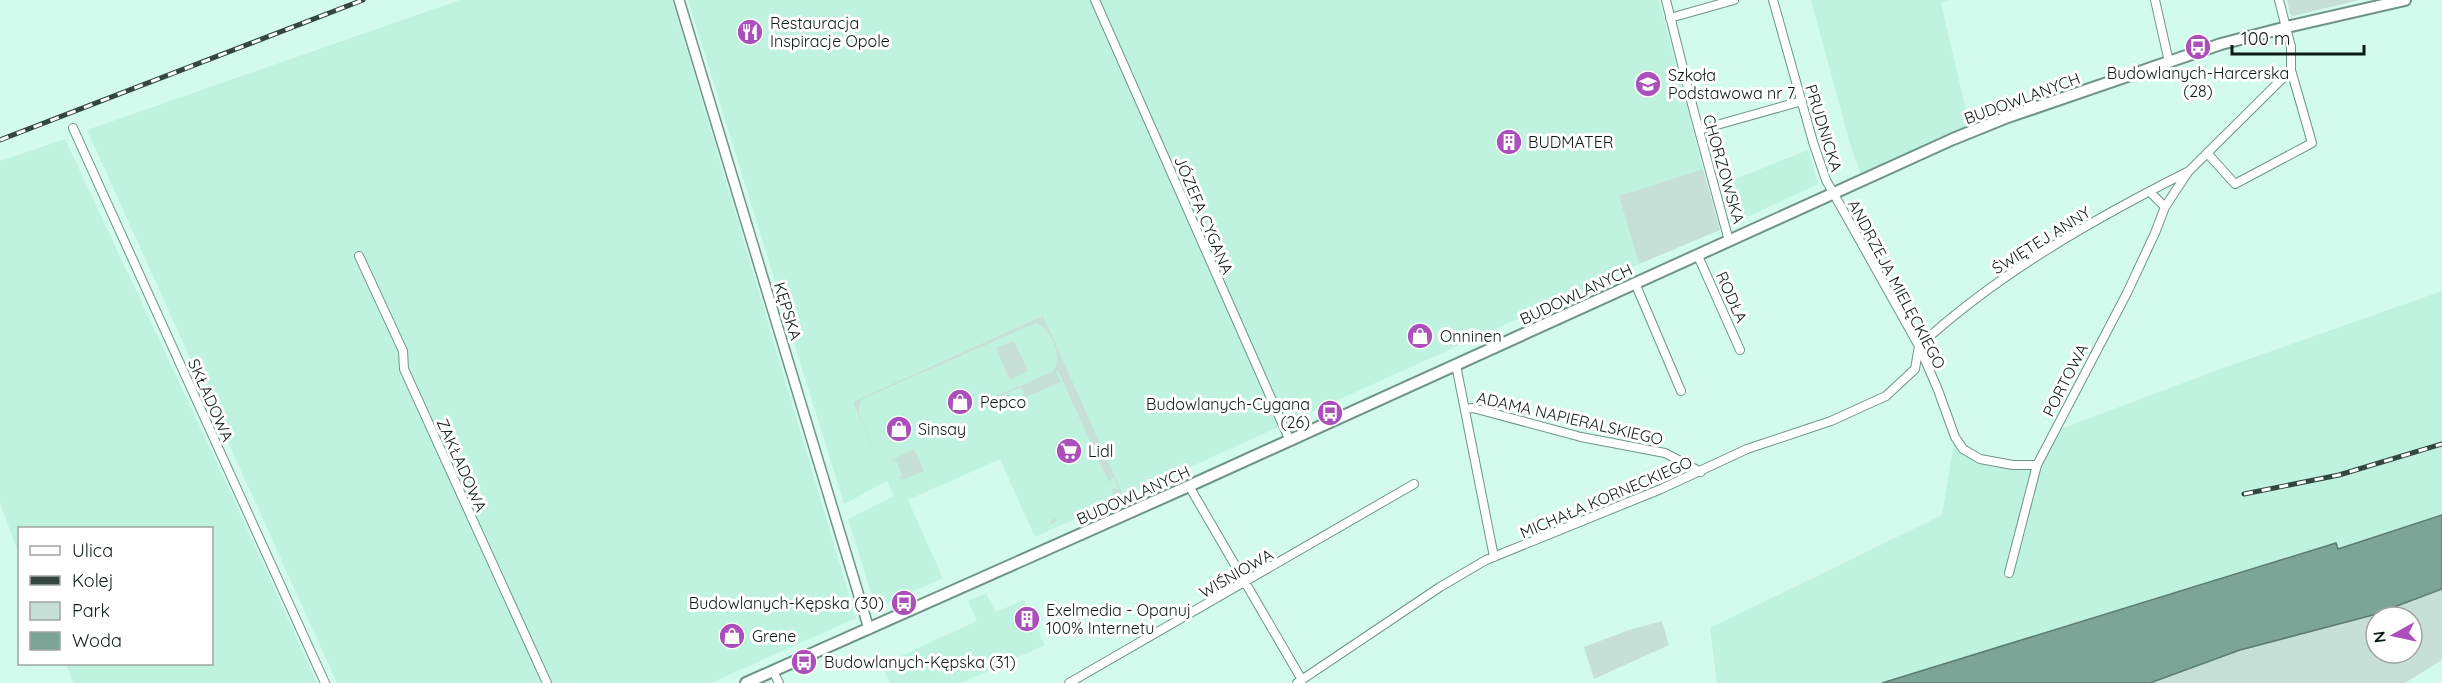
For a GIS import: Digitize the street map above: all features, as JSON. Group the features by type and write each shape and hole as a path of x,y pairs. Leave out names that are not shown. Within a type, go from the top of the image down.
{"main road":[{"name":"BUDOWLANYCH","path":"746,683 1290,441 1953,139 2005,118 2221,44 2404,0"}],"street":[{"name":"KĘPSKA","path":"679,0 869,629"},
{"name":"JÓZEFA CYGANA","path":"1095,0 1290,441"},
{"name":"CHORZOWSKA","path":"1666,0 1730,241"},
{"path":"1670,18 1734,0"},
{"name":"PRUDNICKA","path":"1773,0 1821,168 1833,193"},
{"path":"2155,0 2169,62"},
{"path":"2208,154 2235,183 2312,143 2291,70 2291,47 2280,0"},
{"name":"ŚWIĘTEJ ANNY","path":"2164,207 2188,172 2291,70"},
{"path":"1700,130 1802,101"},
{"name":"SKŁADOWA","path":"74,128 325,683"},
{"name":"ŚWIĘTEJ ANNY","path":"1918,346 1961,309 2028,262 2188,172"},
{"path":"2150,192 2164,207"},
{"name":"ANDRZEJA MIELĘCKIEGO","path":"1833,193 1918,346 1938,390 1955,437 1963,449 1980,459 2013,465 2037,465"},
{"name":"PORTOWA","path":"2009,573 2037,465 2127,292 2155,233 2164,207"},
{"name":"ZAKŁADOWA","path":"359,256 403,351 404,369 547,683"},
{"name":"RODŁA","path":"1698,256 1740,350"},
{"path":"1635,283 1682,391"},
{"name":"MICHAŁA KORNECKIEGO","path":"1299,681 1440,587 1494,557 1701,472 1747,449 1841,417 1886,396 1901,385 1915,369 1918,346"},
{"path":"1455,365 1494,557"},
{"name":"ADAMA NAPIERALSKIEGO","path":"1465,409 1473,408 1581,437 1665,453 1701,472"},
{"name":"WIŚNIOWA","path":"1069,683 1414,484"},
{"path":"1189,486 1299,681"},
{"path":"773,671 780,683"}],"shaded area":[{"path":"460,0 672,0 856,618 711,683 337,683 87,130"},
{"path":"688,0 1659,0 1703,169 1619,196 1639,264 1035,537 1000,459 908,500 943,578 876,608 848,519 894,496 887,481 844,504"},
{"path":"1811,0 1949,0 1941,3 1971,132 1863,180 1850,144"},
{"path":"65,139 225,480 317,683 73,683 66,665 213,665 213,527 18,527 18,552 0,503 0,161"},
{"path":"1808,150 1818,184 1734,223 1723,184"},
{"path":"2442,291 2442,515 2338,549 2336,543 1882,683 1717,683 1710,628 1942,515 1955,437 1980,459 2037,465 2053,432 2215,371"},
{"path":"986,593 996,612 1024,600 1045,645 961,683 890,683 881,665 977,621 968,601"}],"green space":[{"path":"2287,0 2359,0 2293,16 2290,14"},
{"path":"1703,169 1720,230 1639,264 1619,196"},
{"path":"1043,316 1124,497 1109,499 1049,525 1056,518 1058,521 1114,496 1112,489 1119,489 1114,477 1109,482 1058,371 1056,372 1061,382 1026,397 1022,397 1024,393 1021,387 992,400 994,408 986,408 986,402 989,399 1052,372 1056,366 1055,345 1047,331 1036,323 862,399 859,414 889,485 853,402"},
{"path":"1014,341 1028,371 1010,380 996,348"},
{"path":"914,449 924,471 902,480 899,477 902,475 896,460 892,462 892,460"},
{"path":"2442,589 2442,660 2405,683 2150,683 2240,650 2364,617 2364,665 2424,665 2424,605 2400,605"},
{"path":"1662,621 1669,645 1594,679 1584,647 1629,630"}],"water":[{"path":"2442,515 2442,589 2400,605 2364,605 2364,617 2240,650 2150,683 1882,683 2336,543 2338,549"}],"railway":[{"path":"0,140 363,0"},
{"path":"2244,494 2339,475 2442,444"}],"place":[{"name":"Restauracja Inspiracje Opole","path":"750,32"},
{"name":"Budowlanych-Harcerska (28)","path":"2198,47"},
{"name":"Szkoła Podstawowa nr 7","path":"1648,84"},
{"name":"BUDMATER","path":"1509,142"},
{"name":"Onninen","path":"1420,336"},
{"name":"Pepco","path":"960,402"},
{"name":"Budowlanych-Cygana (26)","path":"1330,413"},
{"name":"Sinsay","path":"899,429"},
{"name":"Lidl","path":"1069,451"},
{"name":"Budowlanych-Kępska (30)","path":"904,603"},
{"name":"Exelmedia - Opanuj 100% Internetu","path":"1027,619"},
{"name":"Grene","path":"732,636"},
{"name":"Budowlanych-Kępska (31)","path":"804,662"}]}
